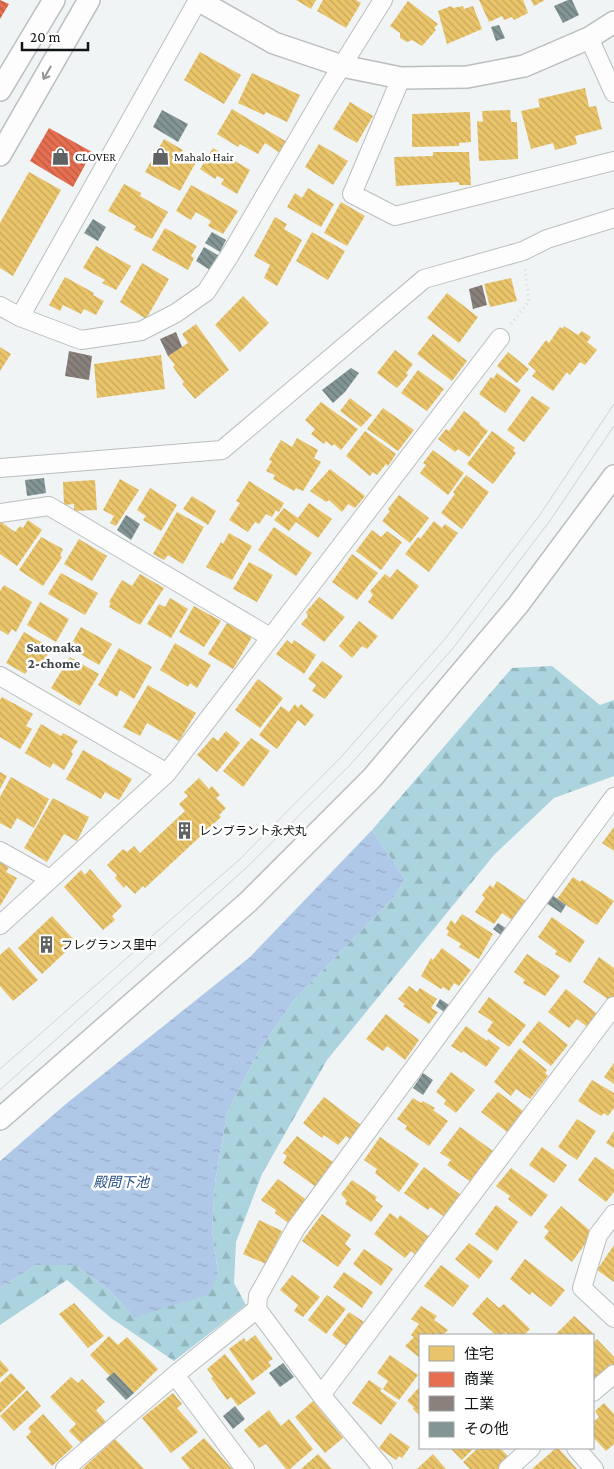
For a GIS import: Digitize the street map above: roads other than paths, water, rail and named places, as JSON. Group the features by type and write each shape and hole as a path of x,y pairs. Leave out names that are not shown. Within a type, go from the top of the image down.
{"street":[{"path":"0,90 54,0"},
{"path":"0,154 89,0"},
{"path":"20,317 198,0 274,43 342,66 401,78 467,77 524,66 589,38 614,22"},
{"path":"0,306 20,317 81,340 141,331 176,313 206,292 383,0"},
{"path":"589,38 614,93"},
{"path":"401,78 352,194 395,216 614,161"},
{"path":"0,468 222,450 424,278 523,251 547,239 614,218"},
{"path":"0,925 167,773 500,338"},
{"path":"0,1119 248,902 372,778 518,605 614,476"},
{"path":"0,513 49,506 270,637"},
{"path":"0,676 167,773"},
{"path":"383,1469 321,1396 257,1309 258,1296 296,1228 614,797"},
{"path":"0,851 50,879"},
{"path":"321,1396 614,1006"},
{"path":"614,1214 598,1235 582,1288 614,1318"},
{"path":"65,1469 175,1375 257,1309"},
{"path":"594,1391 614,1374"},
{"path":"175,1375 245,1469"},
{"path":"508,1469 530,1449"},
{"path":"577,1449 594,1469"}],"water":[{"name":"殿問下池","path":"372,830 405,879 394,897 294,1000 257,1054 227,1113 215,1183 212,1229 218,1274 208,1295 134,1317 108,1289 75,1265 36,1265 0,1288 0,1161 67,1103 250,957"}],"tram line":[{"path":"0,1069 240,859 342,756 445,639 539,516 614,404"},
{"path":"0,1090 246,868 350,765 454,647 549,522 614,426"}],"place":[{"name":"CLOVER","path":"61,157"},
{"name":"Mahalo Hair","path":"160,157"},
{"name":"レンブラント永犬丸","path":"185,831"},
{"name":"フレグランス里中","path":"47,945"}],"district":[{"name":"Satonaka 2-chome","path":"54,656"}]}
